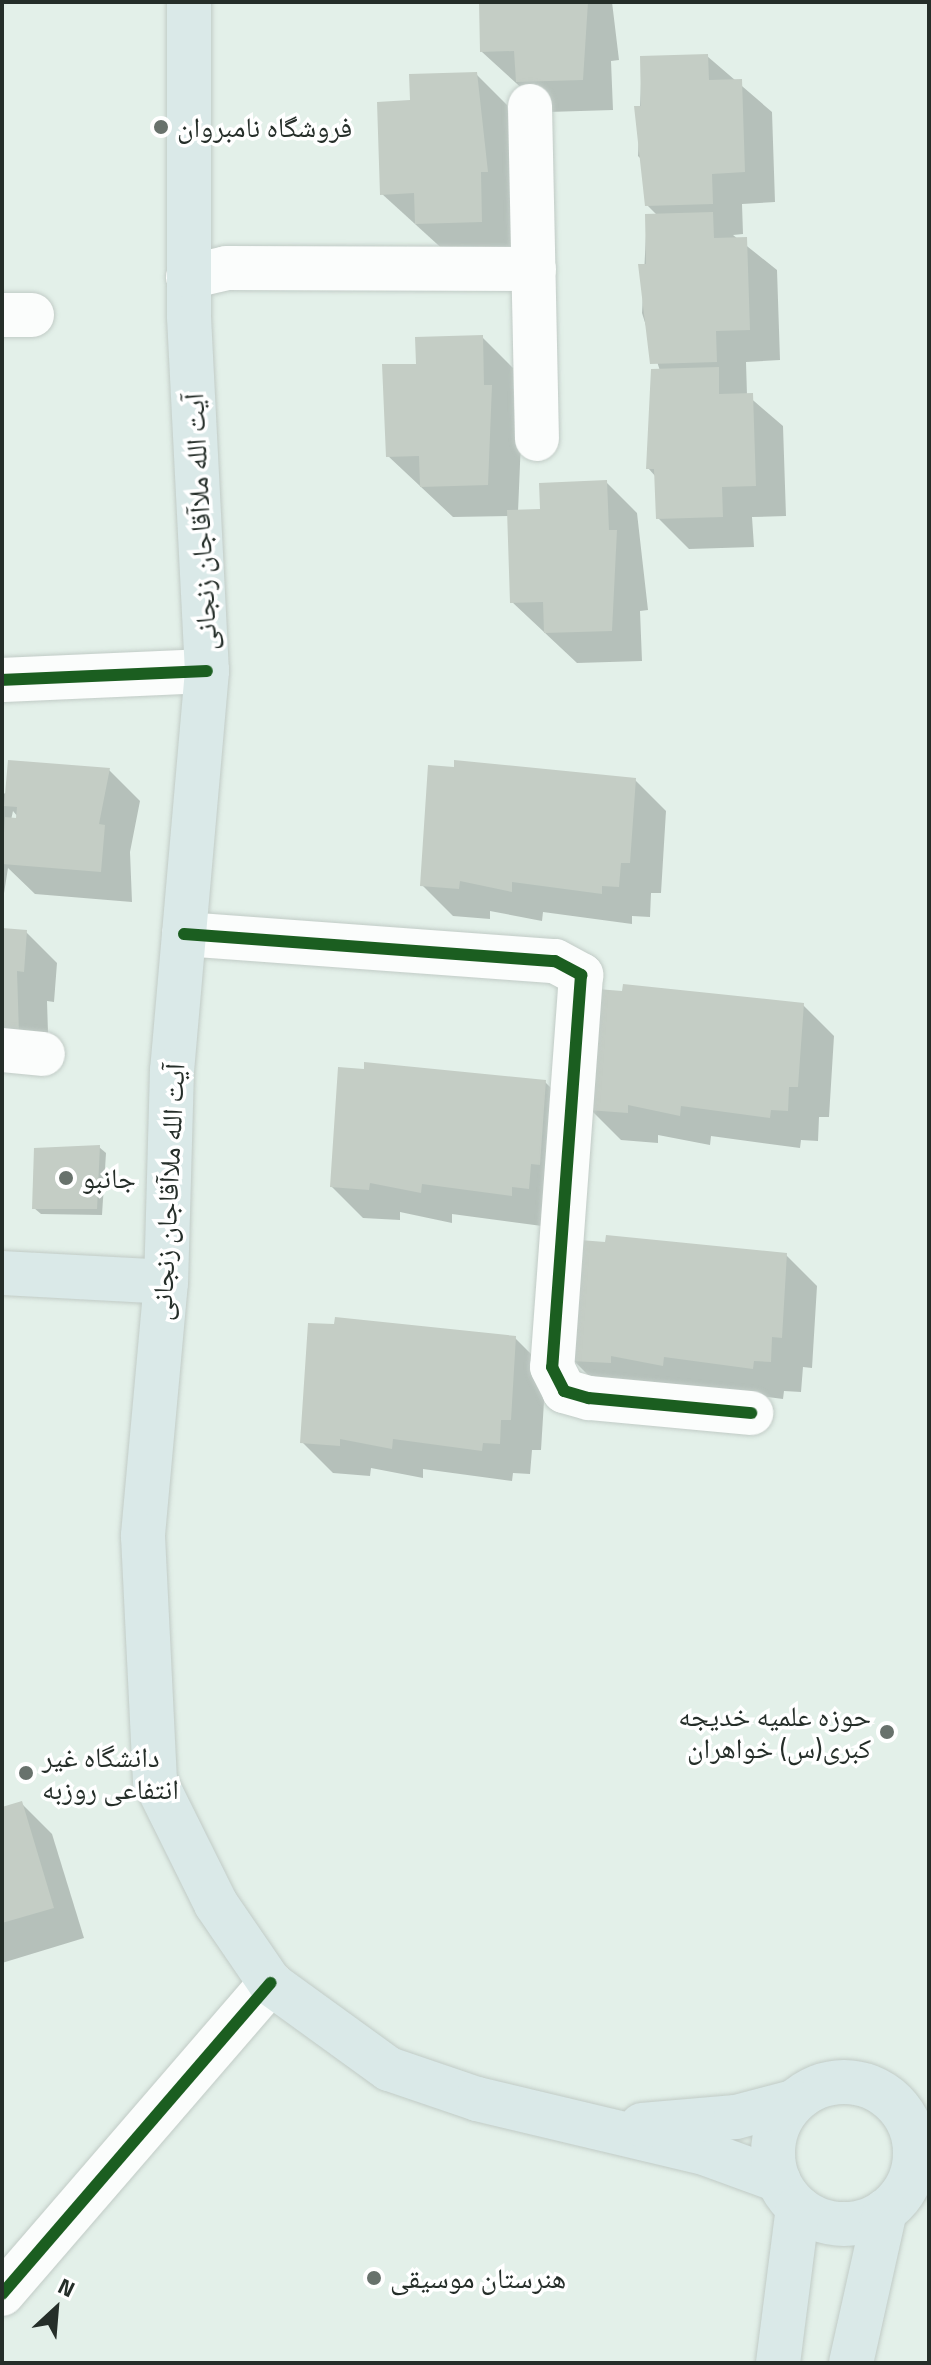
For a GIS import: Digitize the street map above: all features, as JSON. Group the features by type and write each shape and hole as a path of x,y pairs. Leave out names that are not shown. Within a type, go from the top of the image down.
{"main road":[{"name":"آیت الله ملاآقاجان زنجانی","path":"189,2 188,277 207,671 184,934 166,1282 143,1536 155,1781 216,1904 270,1983 389,2069 477,2099 604,2127"},
{"path":"2,1273 166,1282"},
{"path":"604,2127 736,2117 793,2102 813,2088 862,2084 884,2095 918,2126 915,2159 905,2201 851,2363"},
{"path":"778,2363 788,2194 773,2146 793,2102"},
{"path":"604,2127 788,2194 841,2224 905,2201"}],"street":[{"path":"530,106 537,439"},
{"path":"188,277 226,268 534,269"},
{"path":"2,680 207,671"},
{"path":"184,934 555,961 581,975 552,1367 564,1391 589,1398 751,1413"},
{"path":"2,2294 270,1983"}],"building":[{"path":"479,2 588,2 583,80 516,82 514,51 480,52"},
{"path":"708,54 709,80 742,79 745,172 712,174 713,204 645,206 634,106 641,106 640,56"},
{"path":"477,72 488,172 481,172 482,222 415,224 414,193 380,195 377,102 410,100 409,74"},
{"path":"713,212 714,238 747,237 750,330 716,331 717,362 650,364 638,264 646,264 645,214"},
{"path":"483,335 484,385 492,385 488,485 420,487 419,456 386,457 382,364 416,364 415,337"},
{"path":"719,367 719,394 753,393 756,486 722,487 723,517 656,519 654,469 646,469 651,369"},
{"path":"607,480 609,530 617,530 612,631 544,633 543,602 510,603 507,510 540,509 539,483"},
{"path":"8,760 110,768 99,824 105,825 101,872 2,864 5,817 16,818 17,807 4,806"},
{"path":"454,760 636,778 630,863 621,863 619,887 602,886 602,894 512,882 512,892 460,881 459,889 420,886 428,765 454,767"},
{"path":"2,928 27,930 24,972 17,971 19,1034 2,1032"},
{"path":"623,984 804,1003 798,1087 789,1087 788,1111 771,1110 770,1118 681,1106 680,1116 628,1105 628,1113 588,1110 597,989 622,991"},
{"path":"364,1062 546,1080 540,1165 531,1164 529,1189 512,1187 512,1196 422,1184 421,1193 370,1183 369,1190 330,1187 338,1067 364,1069"},
{"name":"جانبو","path":"100,1145 97,1209 32,1209 34,1148"},
{"path":"606,1235 787,1253 782,1338 772,1337 771,1362 754,1361 753,1369 664,1357 663,1366 611,1356 611,1363 571,1361 580,1240 605,1242"},
{"path":"335,1317 516,1336 511,1420 501,1420 500,1444 483,1443 482,1451 393,1439 392,1449 340,1439 340,1446 300,1443 308,1323 334,1324"},
{"path":"22,1801 54,1908 2,1923 2,1807"}],"cycle path":[{"path":"2,680 207,671"},
{"path":"184,934 555,961 581,975 552,1367 564,1391 589,1398 751,1413"},
{"path":"2,2294 270,1983"}],"place":[{"name":"فروشگاه نامبروان","path":"161,127"},
{"name":"جانبو","path":"66,1178"},
{"name":"حوزه علمیه خدیجه کبری(س) خواهران","path":"887,1732"},
{"name":"دانشگاه غیر انتفاعی روزبه","path":"26,1773"},
{"name":"هنرستان موسیقی","path":"374,2278"}]}
